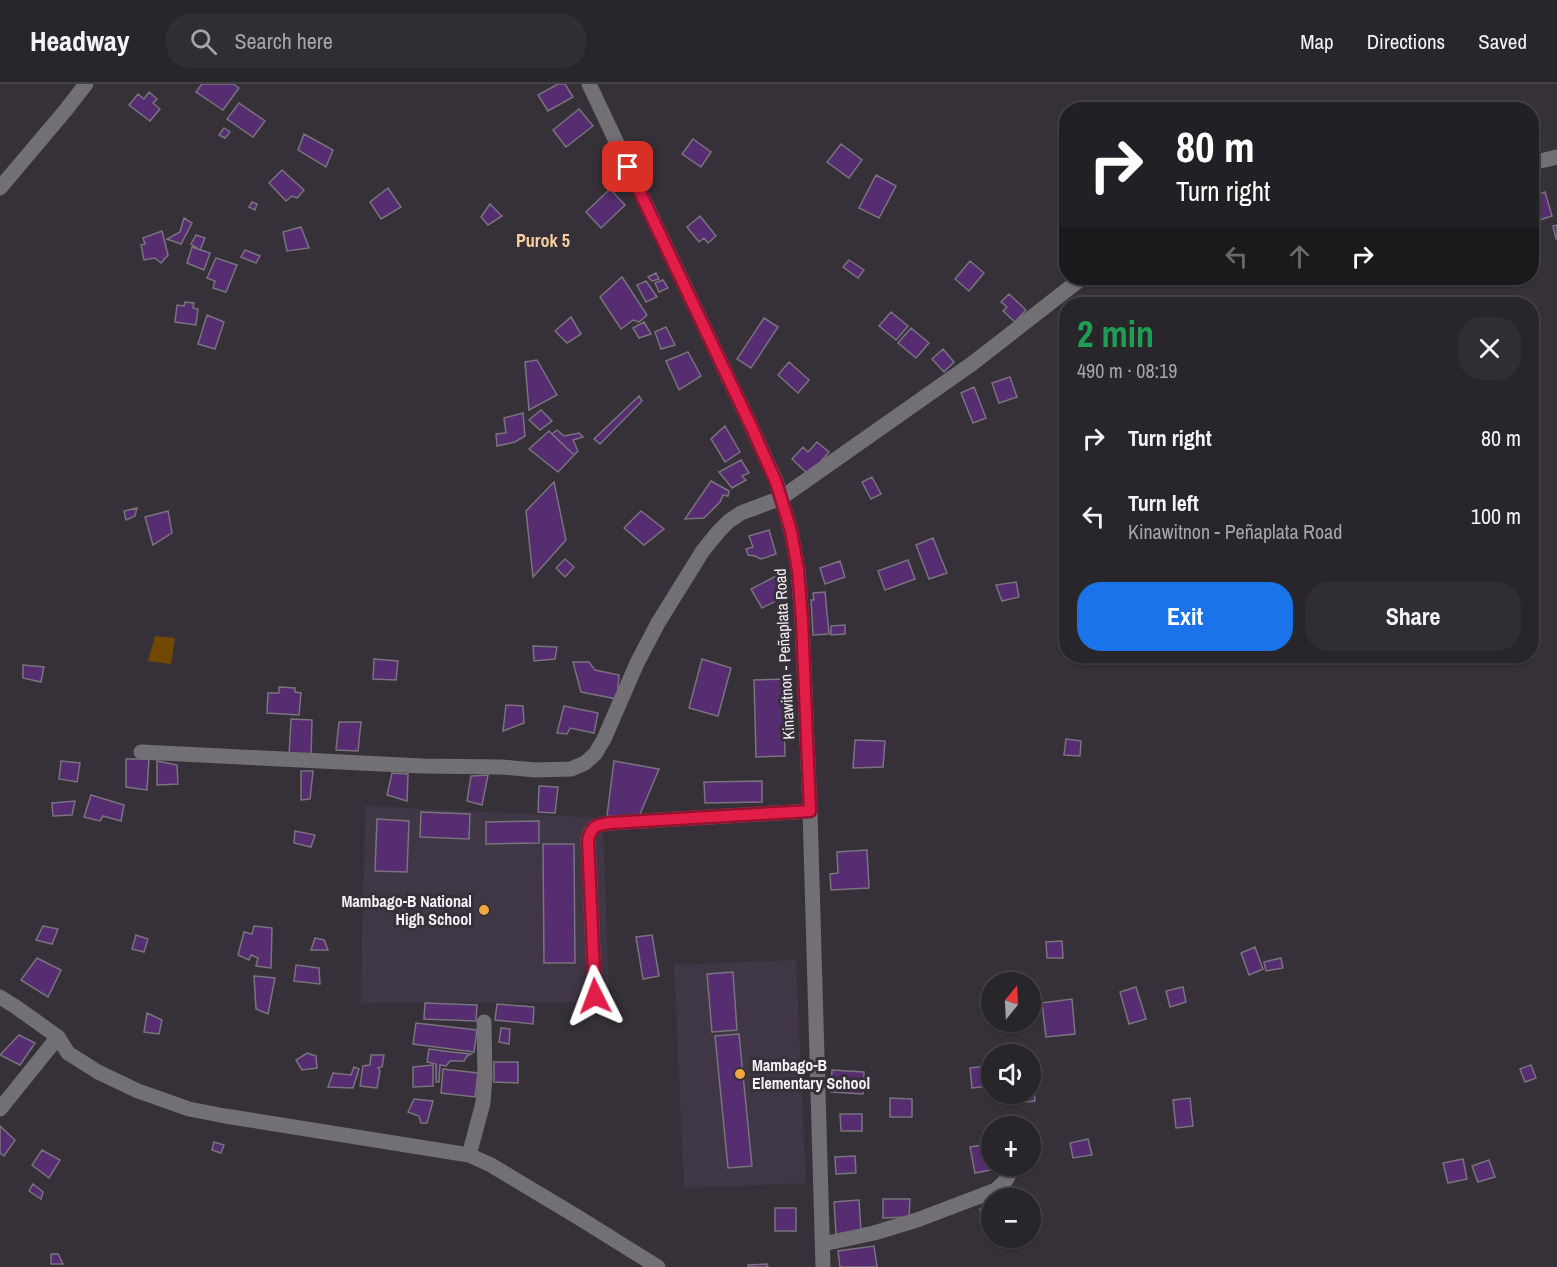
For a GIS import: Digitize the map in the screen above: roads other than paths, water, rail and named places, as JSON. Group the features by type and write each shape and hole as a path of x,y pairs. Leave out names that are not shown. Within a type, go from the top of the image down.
{"street":[{"path":"0,188 86,84"},
{"name":"Kinawitnon - Peñaplata Road","path":"589,84 776,482 791,531 798,570 802,620 823,1267"},
{"path":"1539,161 1557,157"},
{"path":"141,752 535,770 571,769 585,763 595,754 604,739 621,698 658,623 702,552 729,521 741,513 781,498 973,363 1073,285"},
{"path":"595,996 588,840 594,827 610,823 810,811"},
{"path":"0,997 58,1037 68,1053 138,1091 189,1109 469,1155 491,1165 658,1267"},
{"path":"469,1155 483,1102 484,1022"},
{"path":"0,1109 58,1037"},
{"path":"823,1244 874,1233 996,1190 1008,1176"}],"place":[{"name":"Mambago-B National High School","path":"484,910"},
{"name":"Mambago-B Elementary School","path":"740,1074"}],"district":[{"name":"Purok 5","path":"543,240"}]}
